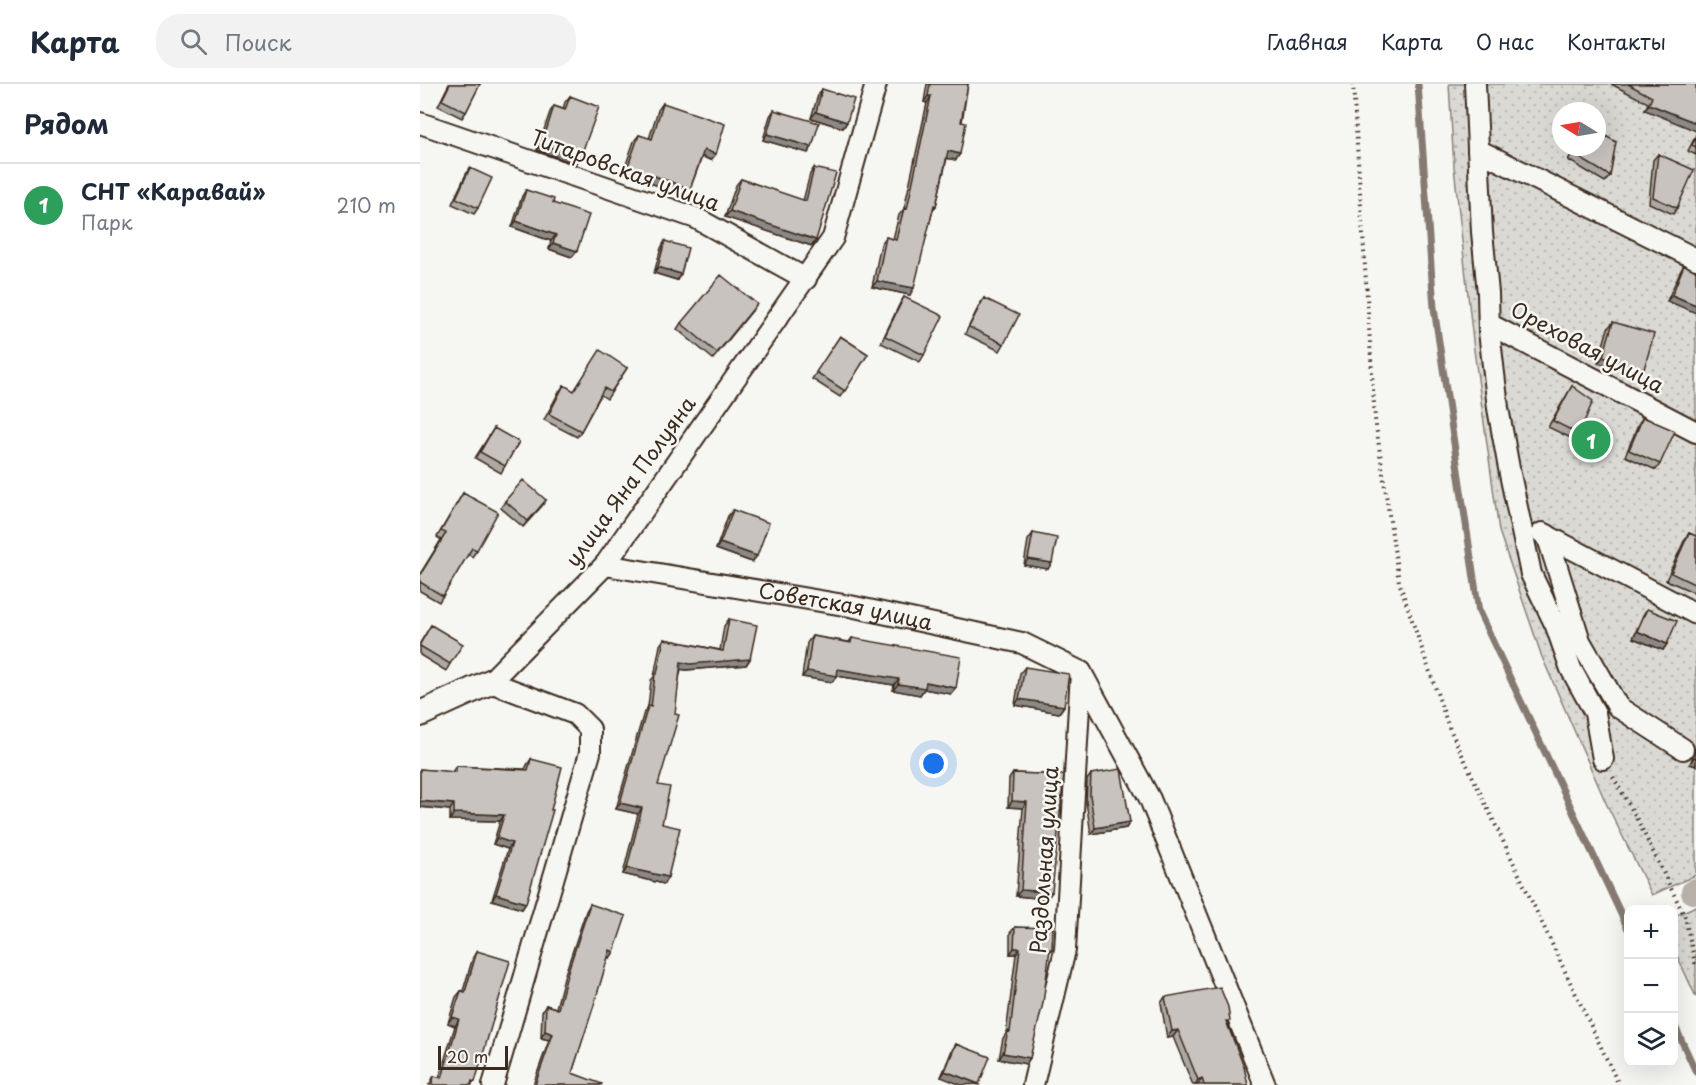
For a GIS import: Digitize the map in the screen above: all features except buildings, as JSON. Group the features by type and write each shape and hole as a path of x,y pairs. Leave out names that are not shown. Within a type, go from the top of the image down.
{"street":[{"name":"улица Яна Полуяна","path":"490,682 605,565 833,238 876,84"},
{"path":"1475,84 1489,324 1498,408 1519,525 1531,574 1556,626 1571,669 1595,713 1603,759"},
{"name":"Титаровская улица","path":"420,123 696,218 806,279"},
{"path":"1478,150 1696,259"},
{"name":"Ореховая улица","path":"1489,324 1696,432"},
{"path":"1519,525 1547,535 1696,614"},
{"path":"1547,535 1580,641 1618,707 1683,749"},
{"name":"Советская улица","path":"605,565 850,606 1022,643 1081,672"},
{"path":"1081,672 1150,799 1265,1085"},
{"name":"Раздольная улица","path":"1033,1085 1065,950 1081,672"},
{"path":"420,714 490,682 575,714 590,729 590,753 493,1085"}],"path":[{"path":"1353,84 1375,419 1399,582 1448,724 1619,1085"},
{"path":"1603,759 1635,815 1685,917 1696,968"}],"shaded area":[{"path":"1449,84 1696,84 1696,875 1652,895 1606,803 1542,657 1499,531 1474,350 1454,167"},
{"path":"1696,906 1696,997 1678,958 1678,914"}],"waterway":[{"path":"1418,84 1434,308 1479,612 1624,920"},
{"path":"1678,1033 1696,1072"}],"place":[{"name":"СНТ «Каравай»","path":"1591,440"}]}
